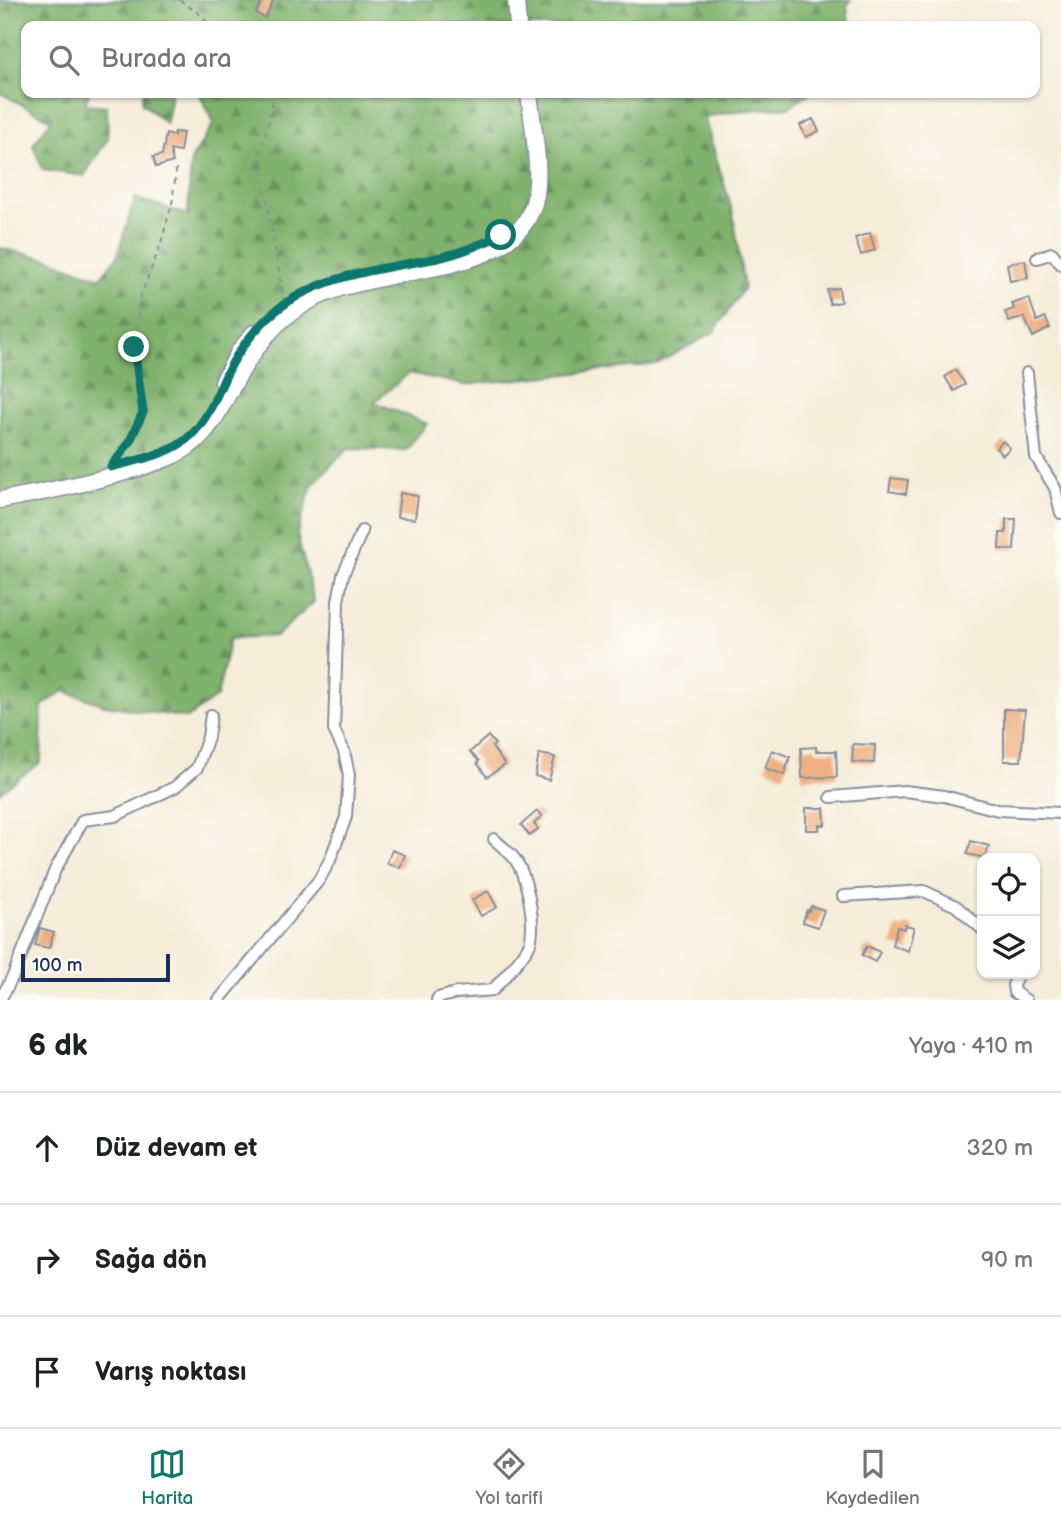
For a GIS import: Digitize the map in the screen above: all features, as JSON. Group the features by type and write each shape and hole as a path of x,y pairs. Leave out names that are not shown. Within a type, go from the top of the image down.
{"main road":[{"path":"516,0 517,21"},
{"path":"526,0 526,21"},
{"path":"0,491 111,467 173,447 188,438 209,411 240,351 261,325 285,304 306,291 363,272 443,257 472,248 508,229 517,220 527,198 520,98"},
{"path":"0,500 79,485 144,466 188,447 212,424 251,353 271,328 293,310 326,292 343,286 469,260 503,245 522,227 535,200 537,174 529,98"}],"street":[{"path":"1037,258 1052,253 1061,264"},
{"path":"1027,373 1036,457 1055,488 1061,513"},
{"path":"219,1000 319,880 330,860 346,817 349,775 344,751 334,730 338,601 343,575 362,531"},
{"path":"0,1000 13,976 55,870 83,820 115,816 175,787 197,768 208,737 211,715"},
{"path":"831,797 905,791 944,796 998,810 1061,813"},
{"path":"436,1000 456,993 468,996 493,990 529,945 532,930 530,902 522,875 515,860 494,839"},
{"path":"843,896 924,891 956,906 977,925"},
{"path":"1016,979 1014,992 1026,1000"}],"path":[{"path":"180,0 206,21"},
{"path":"272,98 272,110 259,156 285,304"},
{"path":"111,467 130,441 143,412 134,347 140,298 161,243 172,204 177,163"}],"green space":[{"path":"0,0 851,0 847,5 849,21 21,21 21,98 87,98 85,104 107,106 108,138 84,176 43,170 33,145 51,120 0,93"},
{"path":"142,98 170,98 166,123 142,103"},
{"path":"202,98 802,98 789,107 737,111 704,117 733,214 744,288 714,332 657,364 465,385 409,373 374,402 427,424 406,450 348,448 312,485 297,534 314,602 276,636 230,638 217,697 187,718 105,705 64,691 42,706 41,762 0,792 0,248 52,260 100,278 117,257 135,198 188,215 191,160 214,123"}],"building":[{"path":"263,0 274,0 265,18 256,13"},
{"path":"813,119 819,131 806,137 800,125"},
{"path":"174,132 183,133 180,152 170,150 173,162 156,167 153,157 162,155 166,134 174,136"},
{"path":"870,233 875,250 861,255 855,238"},
{"path":"1025,260 1028,278 1010,281 1007,264"},
{"path":"839,288 841,302 830,304 827,290"},
{"path":"1029,298 1037,321 1045,317 1050,328 1033,337 1024,317 1009,322 1005,312 1014,309 1012,304"},
{"path":"955,370 965,384 954,391 945,377"},
{"path":"1003,441 1010,448 1003,455 996,448"},
{"path":"891,478 908,480 906,494 889,491"},
{"path":"400,493 418,496 415,519 397,517"},
{"path":"1006,519 1016,519 1014,550 999,549 1000,533 1006,533"},
{"path":"1004,709 1025,710 1021,761 1004,761"},
{"path":"488,736 495,744 492,747 505,765 487,777 477,763 479,761 470,752"},
{"path":"853,744 875,745 874,763 852,762"},
{"path":"816,747 816,751 836,751 837,777 802,778 801,748"},
{"path":"772,750 790,757 784,775 765,768"},
{"path":"539,754 555,757 549,780 535,776"},
{"path":"806,808 824,808 825,825 819,825 819,830 806,830"},
{"path":"537,811 542,816 534,824 538,829 530,836 521,825"},
{"path":"971,841 989,846 987,853 977,853 977,856 967,854"},
{"path":"392,850 405,855 400,868 387,863"},
{"path":"488,891 497,907 481,916 472,900"},
{"path":"811,906 824,910 818,927 803,922"},
{"path":"905,925 914,927 908,951 892,945 897,927 904,929"},
{"path":"40,928 54,932 49,948 35,945"},
{"path":"867,946 880,952 875,962 862,955"}],"route":[{"path":"134,347 143,412 130,441 111,467 152,455 188,438 213,404 240,351 274,313 306,291 363,272 443,257 501,235"}]}
